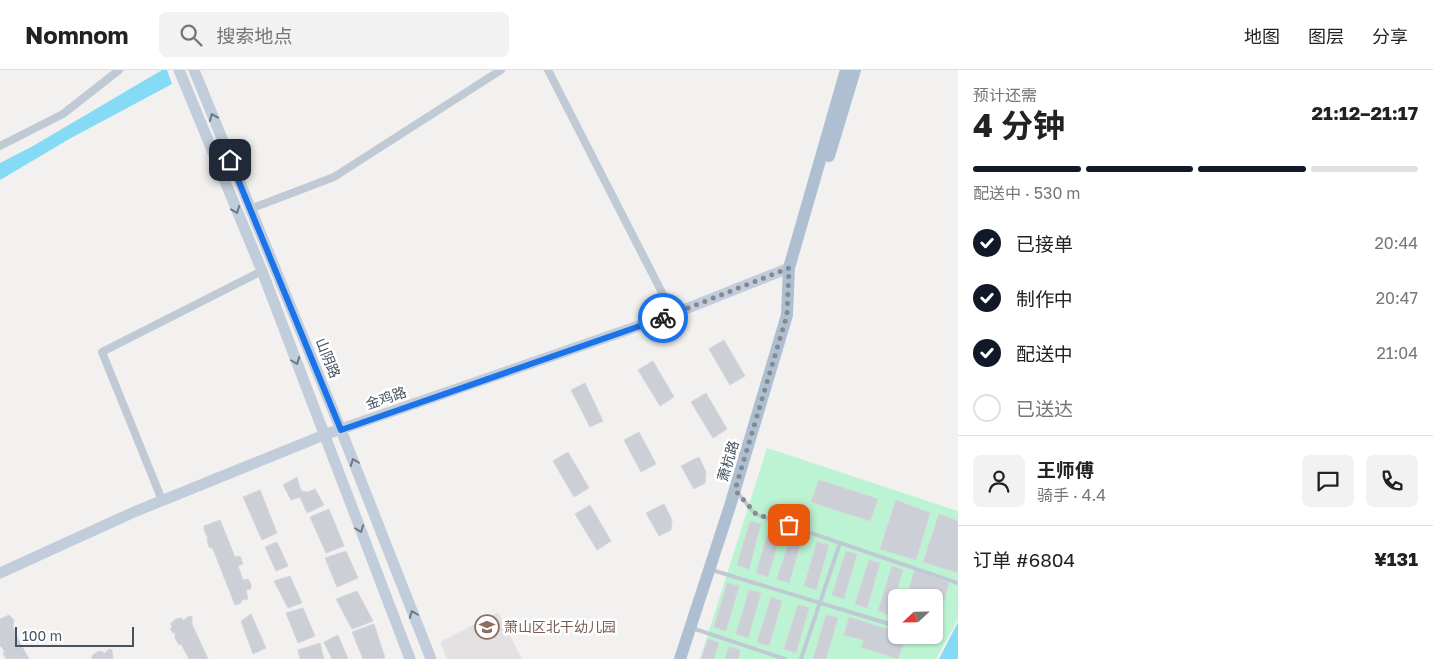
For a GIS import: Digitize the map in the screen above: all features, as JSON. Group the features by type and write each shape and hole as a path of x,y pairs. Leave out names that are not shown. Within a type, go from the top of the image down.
{"main road":[{"path":"179,70 262,271 410,659"},
{"name":"山阴路","path":"194,70 341,430 431,659"},
{"name":"萧杭路","path":"680,659 735,490 787,315 789,268 846,70"},
{"path":"789,268 804,246 855,70"},
{"name":"金鸡路","path":"0,574 162,500 324,435 673,314 789,268"}],"street":[{"path":"0,146 63,114 119,70"},
{"path":"250,209 334,177 501,70"},
{"path":"548,70 673,314"},
{"path":"162,500 102,352 262,271"}],"lane":[{"path":"735,490 756,514 958,583"},
{"path":"801,659 840,542"},
{"path":"709,569 888,624"},
{"path":"690,627 785,659"}],"shaded area":[{"name":"萧山区北干幼儿园","path":"498,612 522,659 447,659 440,642"}],"green space":[{"path":"767,448 958,511 958,619 936,659 700,659"}],"water":[{"path":"162,70 167,70 172,84 71,138 0,180 0,163 33,146"},
{"path":"958,622 958,659 939,659"}],"building":[{"path":"724,340 745,376 730,385 709,349"},
{"path":"653,361 674,397 660,406 638,370"},
{"path":"585,383 603,421 590,427 571,390"},
{"path":"706,393 727,429 713,438 691,402"},
{"path":"639,432 656,464 641,472 624,440"},
{"path":"568,452 589,488 574,497 553,461"},
{"path":"699,457 706,472 705,483 694,489 681,466"},
{"path":"297,477 301,491 308,492 315,489 324,505 307,513 300,497 291,500 283,485"},
{"path":"819,480 878,499 870,521 811,502"},
{"path":"260,490 277,533 262,540 243,497"},
{"path":"896,500 930,513 916,560 880,549"},
{"path":"664,504 672,520 671,530 659,536 646,513"},
{"path":"590,505 611,541 597,550 575,514"},
{"path":"329,509 344,546 326,553 310,517"},
{"path":"939,514 958,521 958,573 923,562"},
{"path":"220,520 235,557 240,556 243,564 238,566 243,580 248,579 251,584 251,589 246,590 248,599 242,600 241,603 235,605 213,549 209,547 208,538 204,530 204,526"},
{"path":"750,521 761,524 749,569 737,565"},
{"path":"769,529 781,532 768,577 756,573"},
{"path":"791,535 802,538 789,583 777,579"},
{"path":"277,542 288,566 276,571 265,547"},
{"path":"817,542 829,545 816,590 804,586"},
{"path":"346,551 358,578 337,587 325,558"},
{"path":"846,551 857,554 844,599 832,595"},
{"path":"869,560 880,563 867,608 855,604"},
{"path":"892,566 903,570 898,589 888,589 888,614 878,611"},
{"path":"915,570 949,583 943,603 943,589 909,589"},
{"path":"290,576 302,603 288,608 274,581"},
{"path":"727,583 739,586 726,631 714,627"},
{"path":"749,590 761,593 748,638 736,634"},
{"path":"357,591 373,621 352,629 336,599"},
{"path":"771,597 782,601 769,646 757,642"},
{"path":"798,605 809,608 796,653 784,649"},
{"path":"303,608 315,636 298,643 286,613"},
{"path":"251,614 266,648 253,654 241,621"},
{"path":"9,615 14,620 13,627 29,659 6,659 3,653 5,652 0,647 0,619"},
{"path":"826,615 838,618 826,659 813,659"},
{"path":"189,616 192,617 192,624 208,659 189,659 181,644 179,645 175,638 175,632 173,633 170,629 172,627 171,623 176,619 182,618 183,621"},
{"path":"849,617 888,629 888,644 903,644 898,659 861,647 864,640 844,635"},
{"path":"374,624 385,658 363,659 352,632"},
{"path":"338,635 348,659 332,659 324,642"},
{"path":"708,639 719,643 714,659 701,659"},
{"path":"320,643 324,659 300,659 298,650"},
{"path":"729,647 740,650 738,659 725,659"},
{"path":"109,649 112,650 113,659 92,659 92,656 97,652 102,651 104,654"}],"way so far":[{"path":"663,318 789,268 787,315 735,490 756,514 789,525"}],"place":[{"name":"萧山区北干幼儿园","path":"487,627"}],"route":[{"path":"230,160 341,430 663,318"}]}
